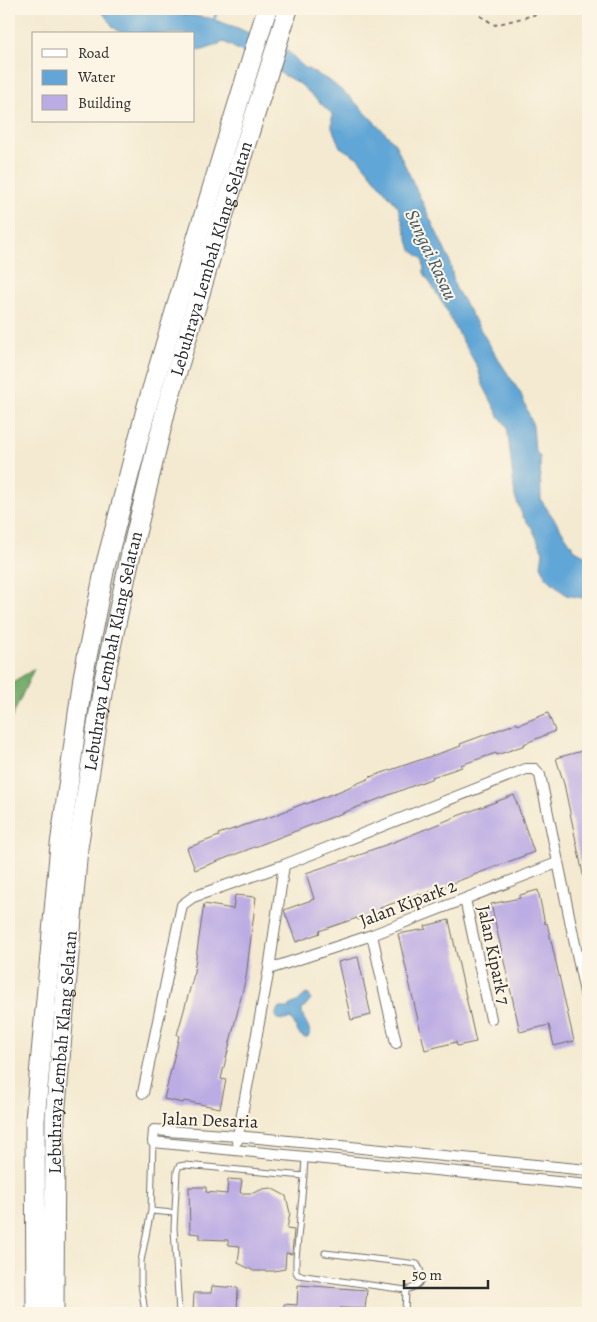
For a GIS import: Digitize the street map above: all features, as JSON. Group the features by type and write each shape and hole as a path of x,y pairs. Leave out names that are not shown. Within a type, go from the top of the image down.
{"highway":[{"name":"Lebuhraya Lembah Klang Selatan","path":"36,1313 35,1120 60,845 83,677 105,567 148,406 193,250 267,9"},
{"name":"Lebuhraya Lembah Klang Selatan","path":"54,1313 55,1118 78,848 104,680 129,562 166,409 287,10"}],"street":[{"path":"143,1094 178,916 182,905 193,897 284,865 526,768 534,769 540,776 588,1007"},
{"name":"Jalan Kipark 2","path":"269,969 372,935 557,863"},
{"path":"236,1149 269,969 284,865"},
{"name":"Jalan Kipark 7","path":"465,899 491,1019"},
{"path":"372,935 396,1043"},
{"name":"Jalan Desaria","path":"588,1170 238,1136 154,1130 153,1142 588,1185"}],"lane":[{"path":"145,1313 141,1284 141,1261 151,1211 153,1142"},
{"path":"305,1157 296,1259 296,1272 298,1275 406,1290 420,1282 422,1272 417,1264 325,1253"},
{"path":"179,1313 174,1213 179,1166 304,1176"},
{"path":"151,1211 174,1213"},
{"path":"405,1313 406,1290"}],"path":[{"path":"476,9 479,15 495,24 557,9"}],"green space":[{"path":"34,669 9,724 9,684"}],"water":[{"name":"Sungai Rasau","path":"100,9 175,9 181,14 209,18 238,28 288,51 304,67 330,81 351,98 394,142 449,259 455,287 521,394 533,426 535,450 540,457 541,500 575,550 588,557 588,599 566,595 546,577 541,565 543,552 532,528 523,517 515,497 507,426 499,416 482,383 478,368 424,273 423,259 411,250 398,207 358,158 340,147 332,128 332,114 300,84 224,42 195,51 195,32 120,32 114,28"},
{"path":"306,994 311,999 302,1010 310,1032 309,1036 305,1038 299,1034 291,1018 285,1020 277,1019 276,1014 279,1008 289,1008 290,1005"}],"building":[{"path":"548,713 555,731 525,745 461,765 462,767 195,870 187,848 219,836 218,834 306,804 370,777 461,746 460,744"},
{"path":"582,751 588,777 585,778 588,793 588,884 585,884 564,784 556,758"},
{"path":"514,795 534,852 419,896 419,894 380,908 381,912 319,931 320,933 296,942 284,910 314,899 306,873 368,852"},
{"path":"538,890 574,1041 554,1046 549,1025 520,1032 491,904 520,898 520,895"},
{"path":"235,895 256,897 246,977 221,1079 226,1080 220,1108 164,1099 179,1036 177,1035 193,978 204,904 233,909"},
{"path":"449,920 476,1042 457,1046 456,1042 425,1050 398,934 426,929 425,926"},
{"path":"358,957 371,1015 351,1020 338,962"},
{"path":"228,1179 242,1180 240,1193 253,1193 271,1188 286,1196 290,1213 287,1229 294,1230 292,1254 286,1253 285,1269 254,1271 238,1263 240,1246 228,1245 228,1240 200,1239 200,1234 190,1233 189,1187 206,1187 206,1192 227,1194"},
{"path":"298,1285 367,1290 365,1309 340,1308 339,1313 283,1313 284,1304 297,1305"},
{"path":"212,1286 238,1288 237,1313 193,1313 194,1293 211,1293"}],"waterway":[{"path":"213,22 218,9"}]}
